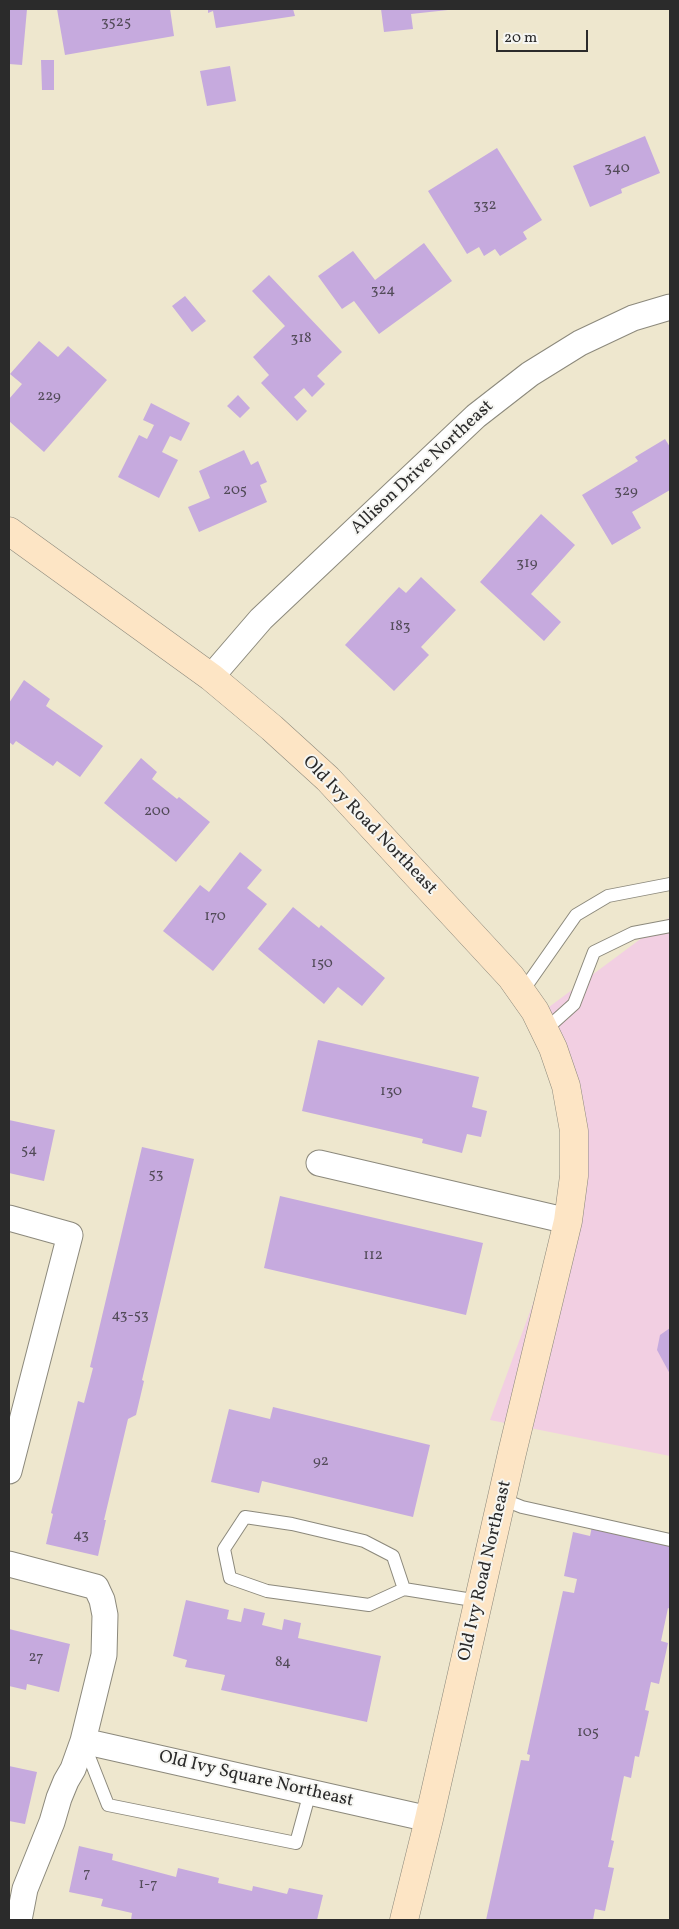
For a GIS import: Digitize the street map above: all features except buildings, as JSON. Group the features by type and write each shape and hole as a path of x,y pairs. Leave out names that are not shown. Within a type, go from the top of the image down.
{"street":[{"name":"Allison Drive Northeast","path":"211,677 261,619 476,416 530,374 580,343 633,318 670,307"},
{"name":"Old Ivy Road Northeast","path":"9,531 211,677 272,728 328,780 511,976 535,1011 553,1048 566,1086 574,1131 574,1176 568,1221 404,1920"},
{"path":"319,1163 568,1221"},
{"path":"9,1218 70,1235 9,1471"},
{"path":"9,1564 96,1587 102,1600 104,1615 104,1655 83,1742 73,1769 58,1798 52,1822 17,1887 19,1920"},
{"name":"Old Ivy Square Northeast","path":"83,1742 429,1819"}],"lane":[{"path":"522,992 576,915 608,896 670,884"},
{"path":"544,1030 574,1004 594,952 634,933 670,926"},
{"path":"502,1499 522,1507 670,1540"},
{"path":"404,1589 393,1556 364,1541 292,1524 245,1517 224,1549 230,1578 267,1591 369,1605 404,1589 479,1601"},
{"path":"83,1742 108,1805 296,1843 310,1792"}],"shaded area":[{"path":"670,917 670,1456 490,1420 587,1157 549,1007"}]}
